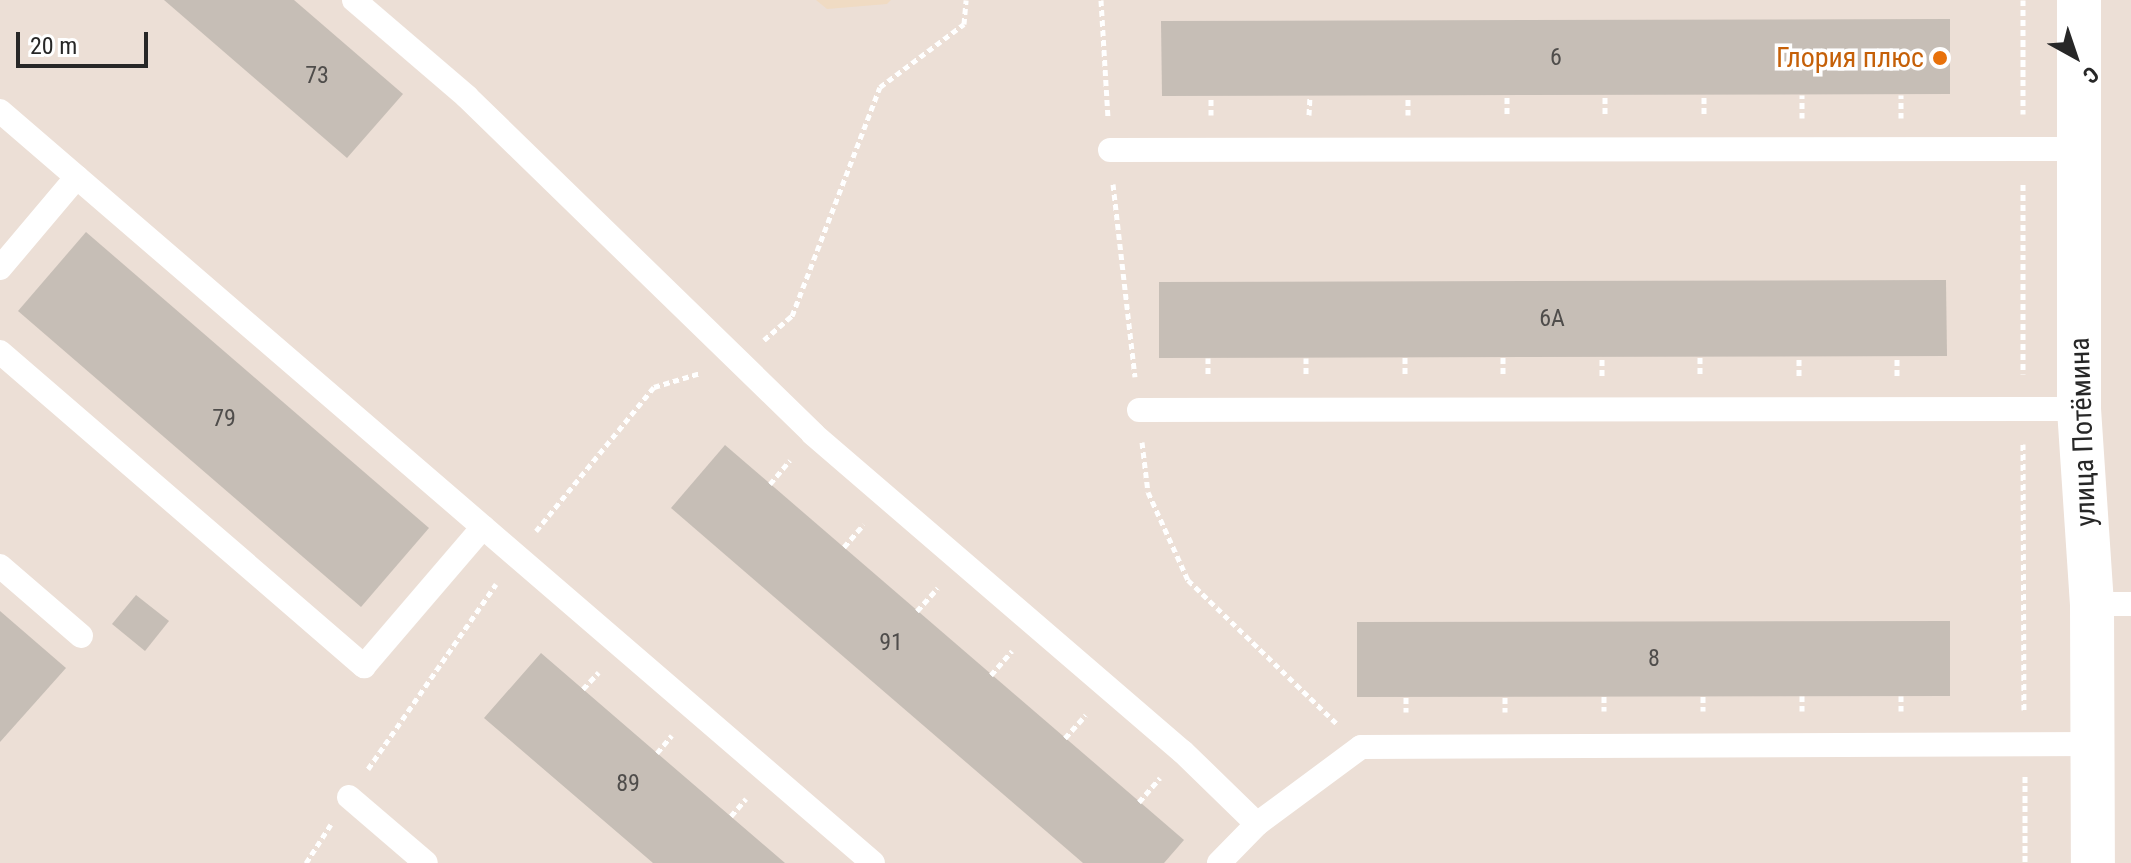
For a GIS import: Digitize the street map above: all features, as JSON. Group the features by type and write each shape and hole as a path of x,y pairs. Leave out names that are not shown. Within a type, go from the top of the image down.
{"street":[{"name":"улица Потёмина","path":"2079,0 2079,409 2111,604 2094,744 2093,863"}],"lane":[{"path":"354,0 467,97 813,434 1183,752 1257,824"},
{"path":"0,111 873,863"},
{"path":"1110,150 2079,149"},
{"path":"0,268 77,177"},
{"path":"0,352 364,666 483,527"},
{"path":"1139,410 2079,409"},
{"path":"0,566 81,636"},
{"path":"1219,863 1257,824 1361,747 2094,744"},
{"path":"349,797 426,863"}],"path":[{"path":"306,863 516,556 654,387 740,360 792,316 880,87 964,24 966,0"}],"shaded area":[{"path":"816,0 891,0 887,4 827,9"}],"building":[{"path":"164,0 294,0 403,94 347,158"},
{"path":"1950,19 1950,94 1162,96 1161,21"},
{"path":"86,232 429,528 361,607 18,311"},
{"path":"1946,280 1947,356 1159,358 1159,282"},
{"path":"725,445 1184,840 1164,863 1083,863 671,508"},
{"path":"136,595 169,621 145,651 112,624"},
{"path":"0,611 66,668 0,742"},
{"path":"1950,621 1950,696 1357,697 1357,622"},
{"path":"541,653 785,863 653,863 484,718"}],"place":[{"name":"Глория плюс","path":"1940,58"}]}
